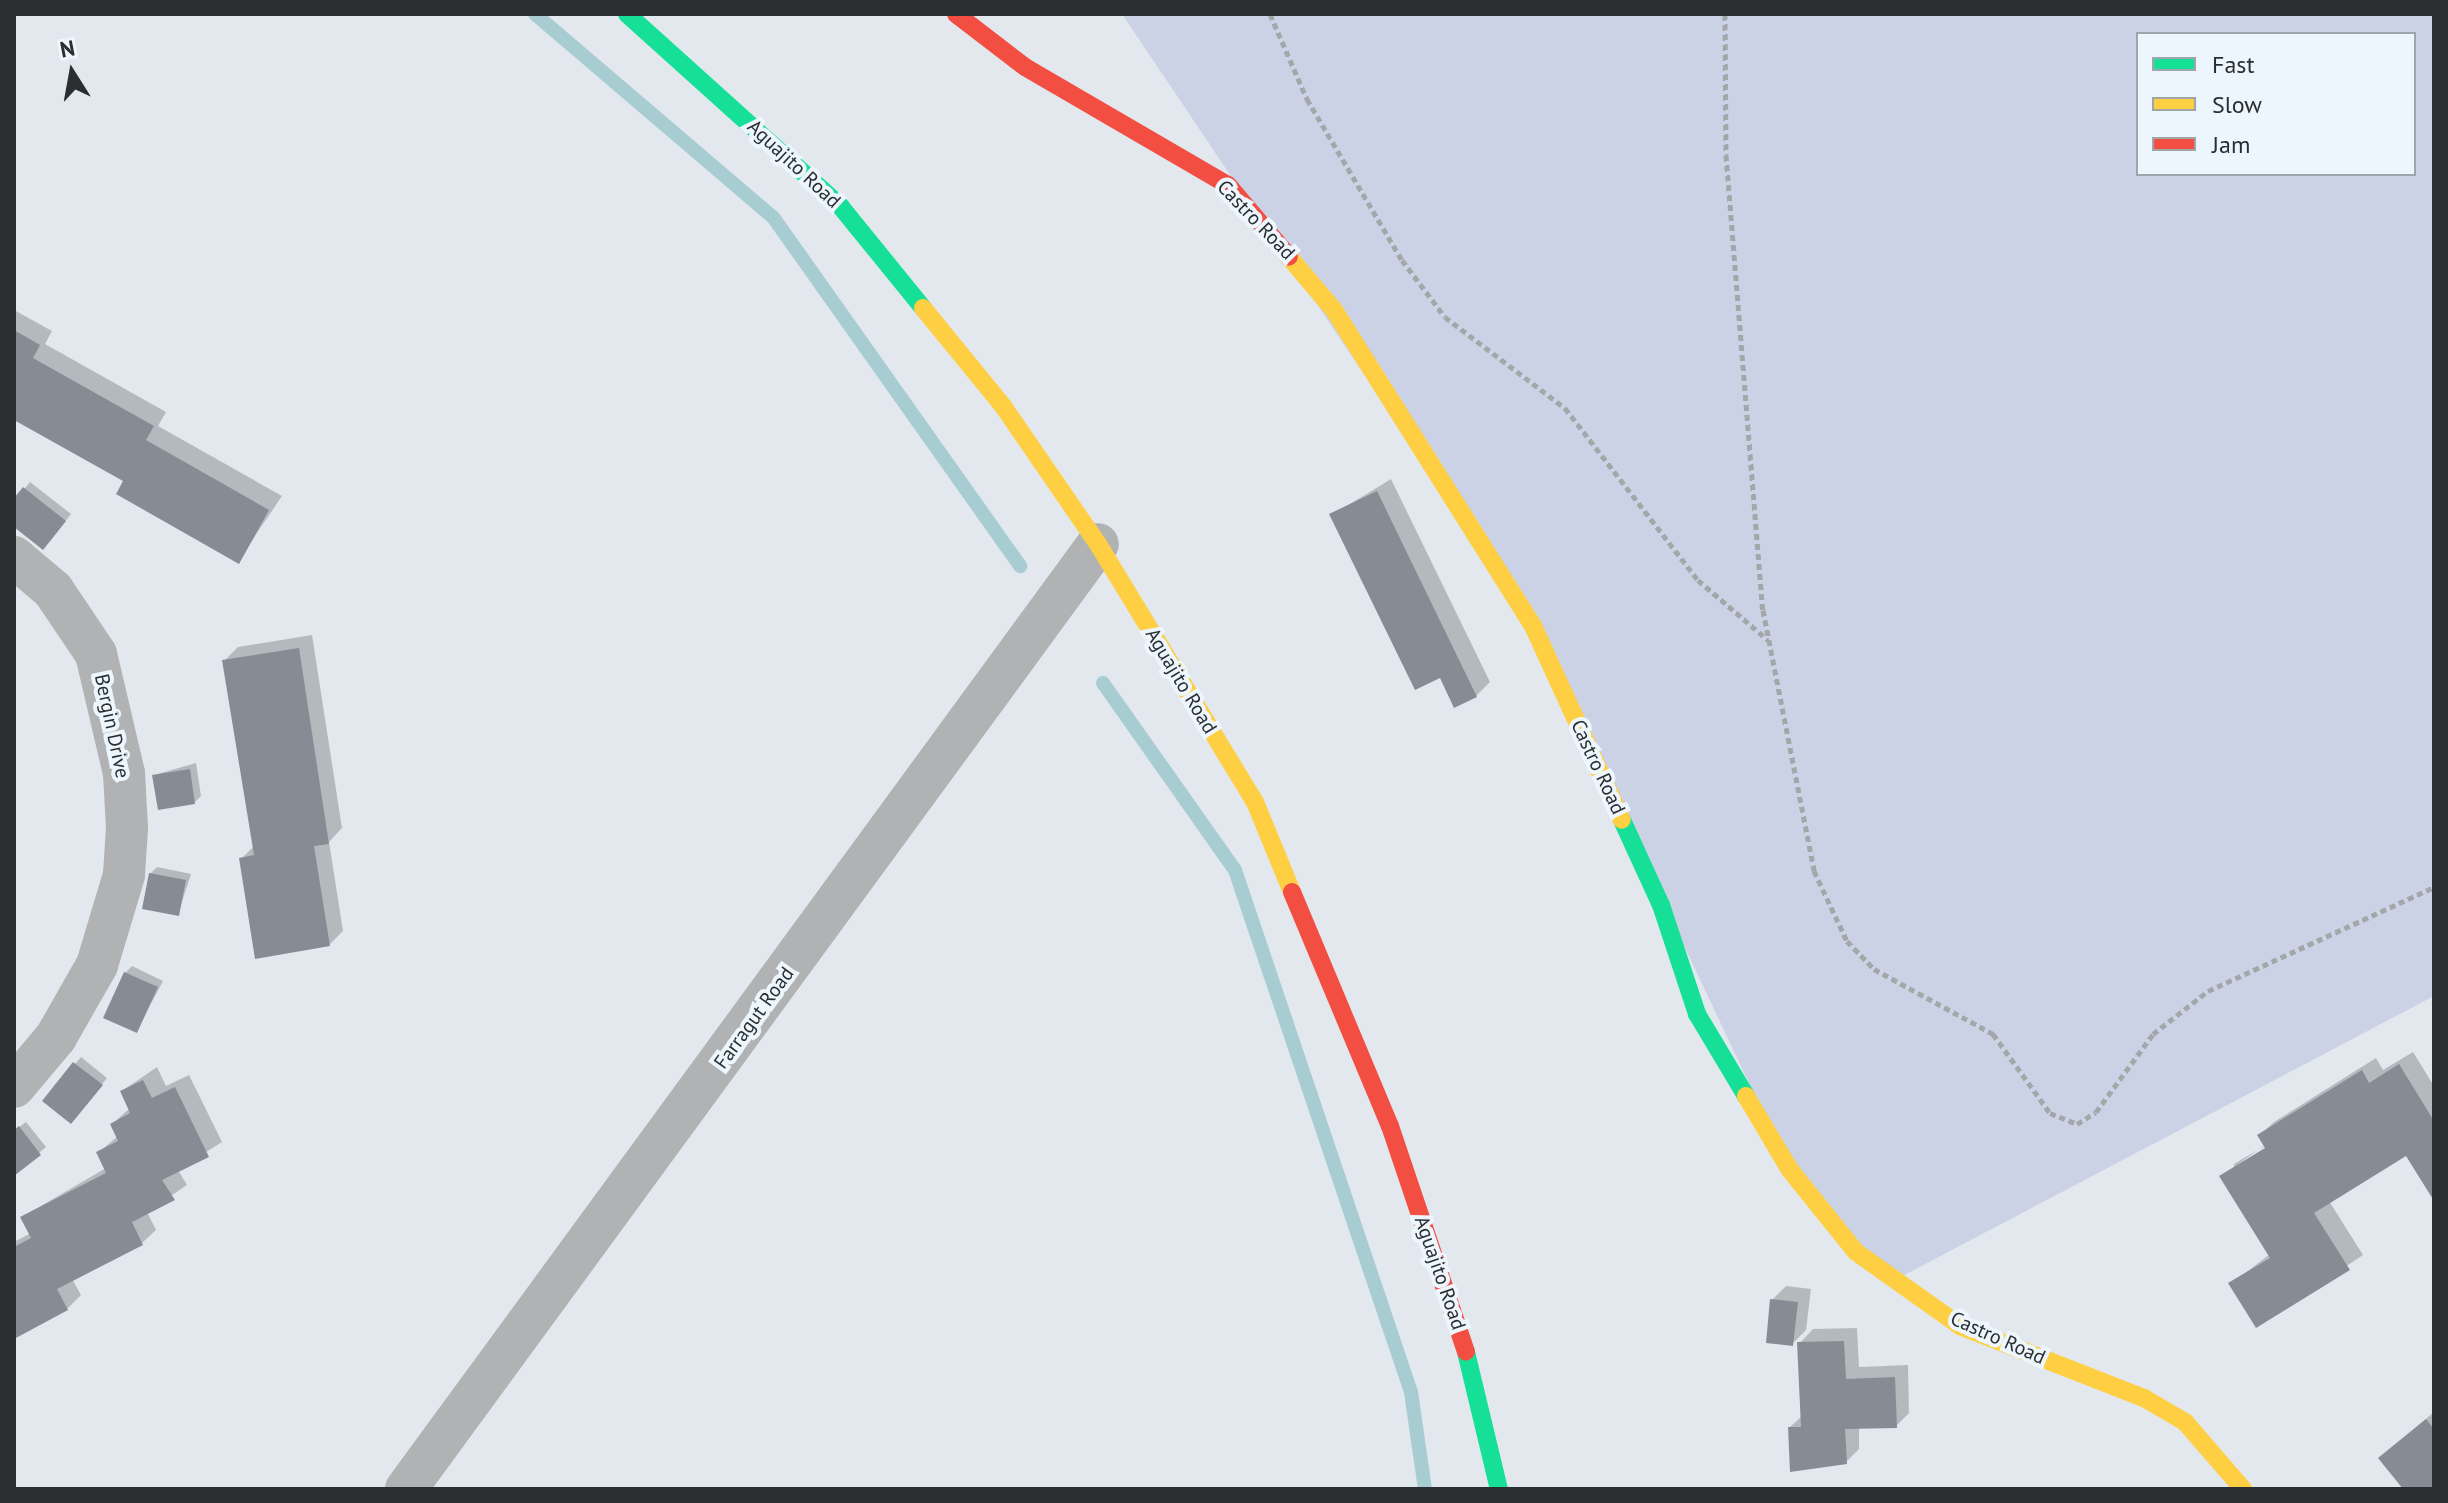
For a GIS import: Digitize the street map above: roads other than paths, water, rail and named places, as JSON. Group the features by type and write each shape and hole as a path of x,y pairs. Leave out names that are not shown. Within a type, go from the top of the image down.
{"street":[{"name":"Aguajito Road","path":"627,14 841,207 1003,406 1098,544 1255,802 1322,951 1464,1342 1499,1489"},
{"name":"Castro Road","path":"956,14 1025,67 1228,185 1334,310 1533,626 1661,905 1697,1014 1790,1170 1856,1252 1960,1326 2144,1398 2185,1422 2243,1489"},
{"name":"Farragut Road","path":"406,1489 1098,544"},
{"name":"Bergin Drive","path":"14,557 53,590 96,654 124,773 127,828 118,899 97,965 56,1037 14,1087"}],"waterway":[{"path":"535,14 773,217 1020,566"},
{"path":"1103,683 1235,870 1411,1392 1425,1489"}]}
